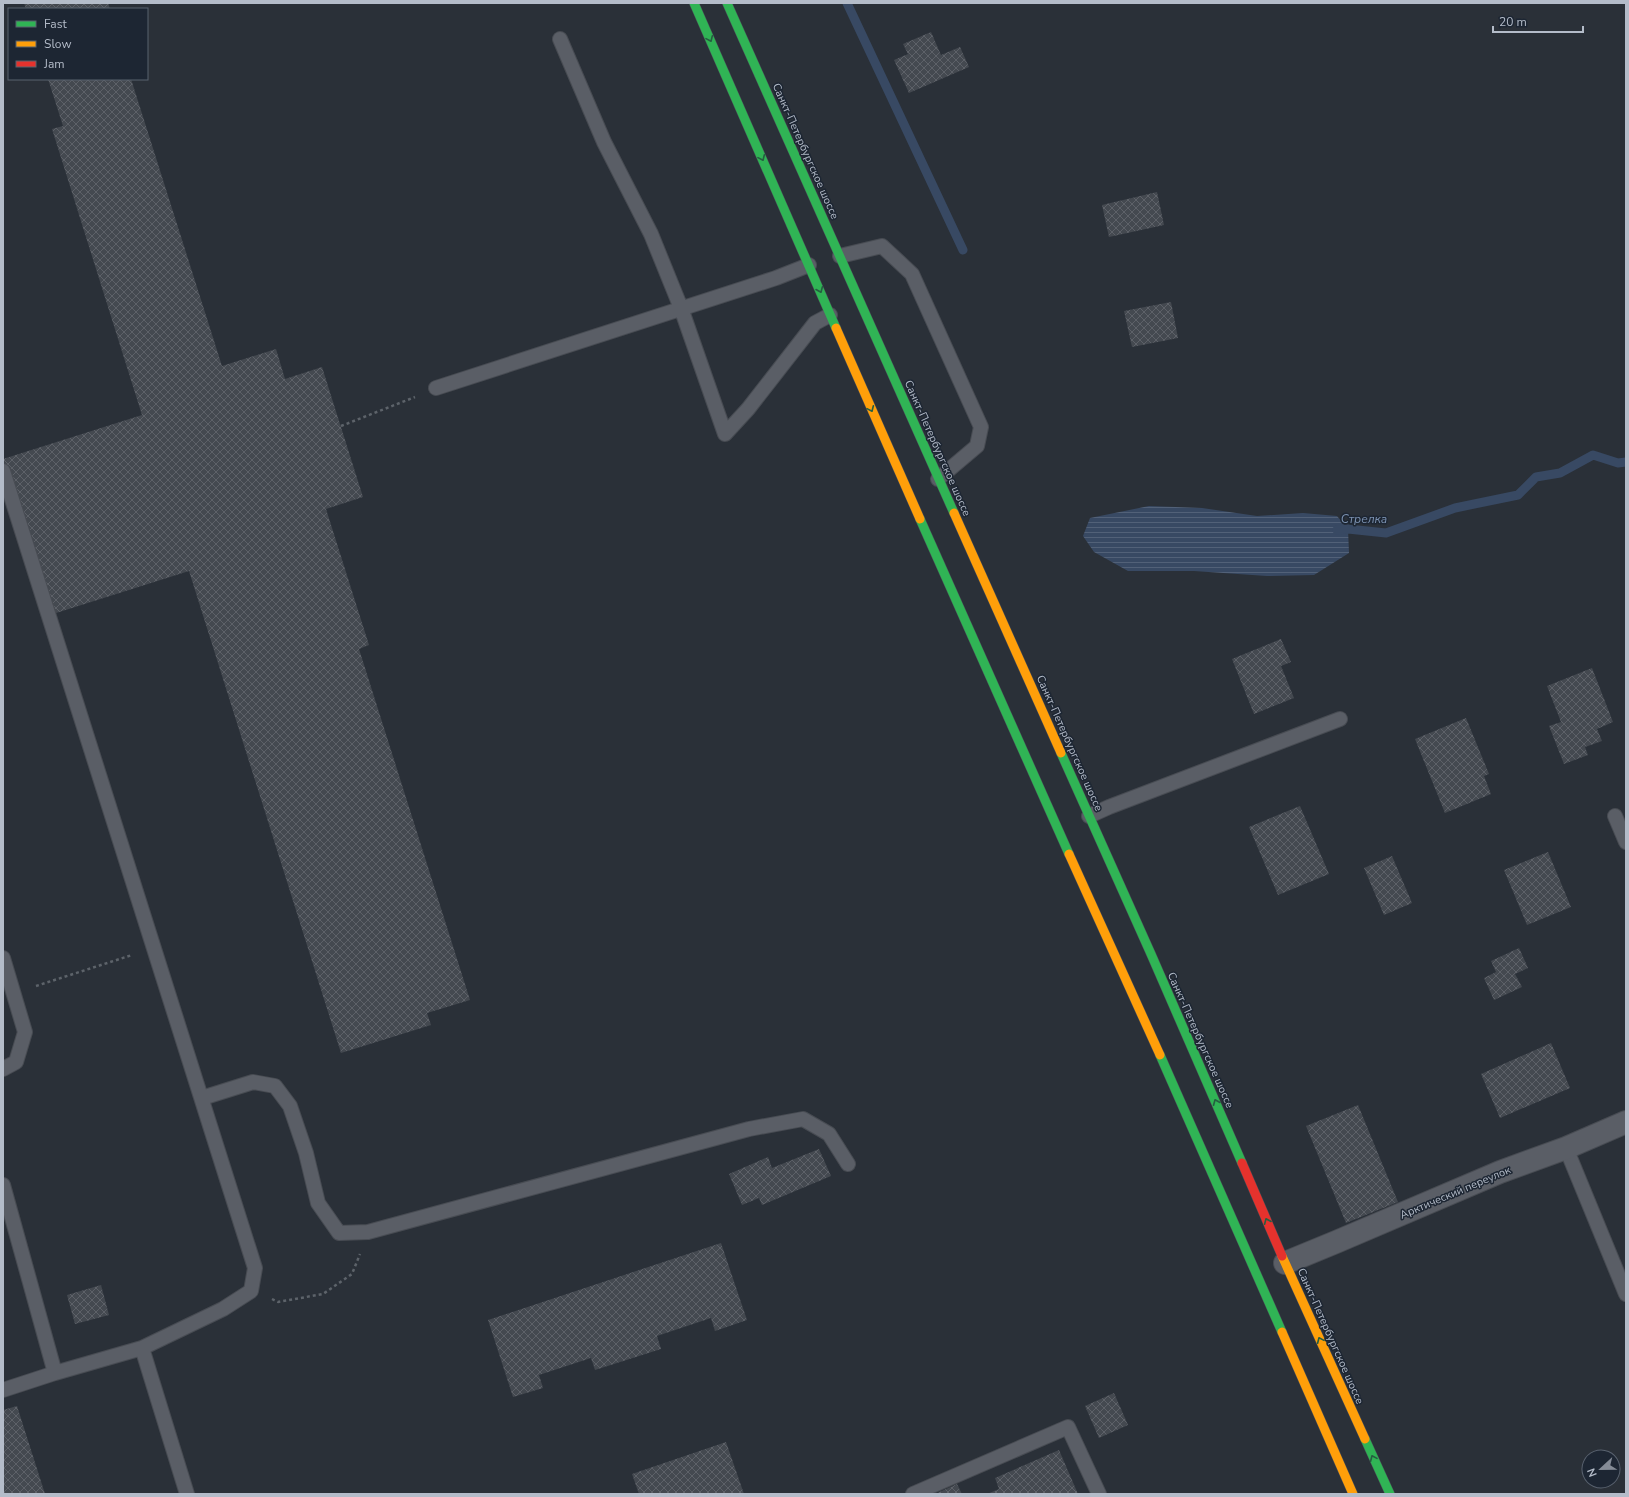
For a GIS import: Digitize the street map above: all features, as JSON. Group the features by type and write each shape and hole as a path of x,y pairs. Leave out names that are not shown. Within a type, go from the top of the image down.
{"main road":[{"path":"694,3 976,647 1174,1086 1353,1494"},
{"name":"Санкт-Петербургское шоссе","path":"727,3 1207,1081 1285,1263 1390,1494"}],"street":[{"name":"Арктический переулок","path":"1285,1263 1500,1172 1566,1148 1626,1122"}],"lane":[{"path":"560,39 604,142 651,234 681,308 725,434 748,409 815,323 830,315"},
{"path":"840,256 882,246 912,274 981,427 977,446 938,478"},
{"path":"436,388 776,278 809,265"},
{"path":"3,471 255,1268 251,1291 223,1309 142,1348 55,1373 3,1390"},
{"path":"1089,816 1109,806 1340,719"},
{"path":"1615,816 1626,842"},
{"path":"3,958 25,1032 16,1062 3,1069"},
{"path":"202,1098 253,1082 275,1086 290,1106 306,1153 318,1204 339,1233 368,1232 748,1129 803,1119 828,1134 848,1164"},
{"path":"1566,1148 1626,1294"},
{"path":"3,1184 55,1373"},
{"path":"142,1348 187,1494"},
{"path":"913,1494 1068,1427 1099,1494"}],"path":[{"path":"341,426 409,399"},
{"path":"70,975 126,956"},
{"path":"251,1291 278,1302 323,1294 352,1274 368,1232"}],"water":[{"path":"1149,506 1202,508 1257,516 1303,513 1337,516 1348,529 1349,553 1314,575 1267,576 1194,571 1128,571 1094,552 1083,536 1090,518"}],"building":[{"path":"24,3 108,3 110,8 26,8"},
{"path":"931,32 941,55 960,47 969,67 909,93 894,60 908,54 903,44"},
{"path":"48,80 131,80 222,366 276,349 285,379 322,367 363,497 326,509 369,645 359,649 470,1000 427,1013 431,1025 341,1053 189,571 53,614 3,459 142,415 52,129 63,126"},
{"path":"1157,192 1164,225 1109,237 1102,205"},
{"path":"1171,302 1178,338 1132,347 1124,311"},
{"path":"1281,639 1291,662 1281,666 1294,698 1254,714 1232,659"},
{"path":"1592,668 1613,722 1597,729 1602,741 1585,747 1588,755 1564,764 1549,726 1561,722 1547,686"},
{"path":"1466,718 1489,774 1484,776 1491,794 1445,813 1415,739"},
{"path":"1300,806 1329,874 1278,895 1249,827"},
{"path":"1548,852 1571,907 1527,925 1504,870"},
{"path":"1392,856 1412,903 1384,915 1364,868"},
{"path":"1519,948 1528,968 1515,974 1522,987 1494,1000 1484,978 1496,972 1491,961"},
{"path":"1551,1043 1570,1088 1500,1118 1481,1074"},
{"path":"1358,1105 1398,1202 1346,1223 1306,1126"},
{"path":"819,1149 831,1176 762,1205 759,1198 742,1205 729,1174 768,1157 772,1168"},
{"path":"721,1243 747,1320 715,1331 711,1318 657,1336 661,1349 595,1370 591,1358 539,1375 543,1388 513,1397 488,1320"},
{"path":"101,1285 109,1315 75,1324 67,1295"},
{"path":"1114,1393 1128,1425 1099,1438 1085,1406"},
{"path":"17,1406 45,1494 3,1494 3,1410"},
{"path":"726,1442 744,1494 639,1494 632,1474"},
{"path":"1059,1450 1078,1494 987,1494 999,1489 995,1478"},
{"path":"957,1484 962,1494 935,1494"}],"waterway":[{"path":"847,3 963,250"},
{"name":"Стрелка","path":"1337,530 1348,529 1386,533 1455,508 1518,495 1536,477 1560,473 1593,455 1618,463 1626,462"}],"traffic: fast":[{"path":"694,3 836,328"},
{"path":"727,3 954,513"},
{"path":"920,519 1069,854"},
{"path":"1061,753 1242,1163"},
{"path":"1160,1055 1282,1332"},
{"path":"1365,1439 1390,1494"}],"traffic: slow":[{"path":"836,328 920,519"},
{"path":"954,513 1061,753"},
{"path":"1069,854 1160,1055"},
{"path":"1282,1256 1365,1439"},
{"path":"1282,1332 1353,1494"}],"traffic: jam":[{"path":"1242,1163 1282,1256"}]}
